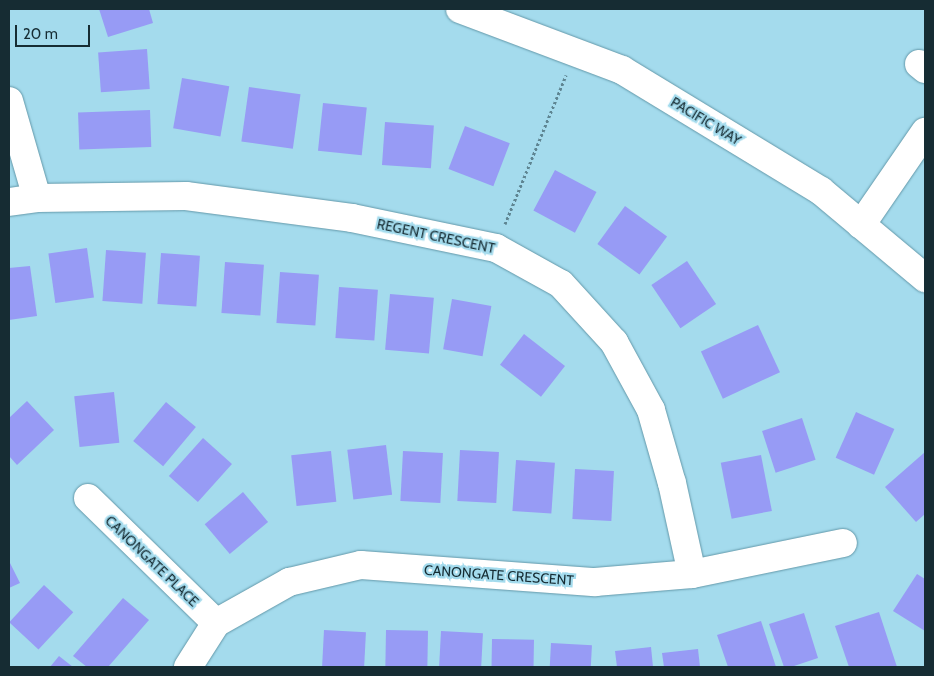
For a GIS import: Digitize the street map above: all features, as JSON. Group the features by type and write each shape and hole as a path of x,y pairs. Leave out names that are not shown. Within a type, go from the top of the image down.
{"street":[{"name":"PACIFIC WAY","path":"460,9 622,70 821,191 925,278"},
{"path":"9,101 37,198"},
{"path":"862,224 925,132"},
{"name":"REGENT CRESCENT","path":"9,202 37,198 186,196 352,218 496,248 560,284 614,342 651,410 672,483 692,574"},
{"name":"CANONGATE PLACE","path":"88,498 216,623"},
{"name":"CANONGATE CRESCENT","path":"188,667 216,623 289,582 361,565 595,582 692,574 843,543"}],"path":[{"path":"504,227 566,74"}],"building":[{"path":"99,9 149,9 153,23 108,37"},
{"path":"147,49 150,89 101,92 98,52"},
{"path":"182,78 229,86 220,137 173,128"},
{"path":"249,87 300,94 293,149 241,141"},
{"path":"323,103 367,108 362,155 318,151"},
{"path":"150,110 151,147 79,149 78,113"},
{"path":"385,122 434,125 431,168 382,165"},
{"path":"465,126 510,143 493,186 449,169"},
{"path":"555,170 596,192 575,233 533,211"},
{"path":"625,206 667,237 639,275 597,244"},
{"path":"87,248 94,298 55,303 48,253"},
{"path":"106,250 146,253 142,304 102,301"},
{"path":"161,253 200,256 196,307 157,304"},
{"path":"687,261 716,304 680,328 651,285"},
{"path":"225,262 264,265 260,316 221,313"},
{"path":"30,266 37,316 9,320 9,268"},
{"path":"280,272 319,275 315,326 276,323"},
{"path":"339,287 378,290 374,341 335,338"},
{"path":"390,294 434,298 429,354 385,350"},
{"path":"452,299 491,306 483,356 443,349"},
{"path":"758,325 780,372 723,399 701,352"},
{"path":"524,334 565,366 541,397 500,365"},
{"path":"114,392 119,443 80,447 74,396"},
{"path":"27,401 54,430 17,465 9,456 9,418"},
{"path":"166,402 196,427 163,466 133,441"},
{"path":"856,412 894,429 874,475 836,458"},
{"path":"802,418 816,460 776,473 762,431"},
{"path":"203,438 232,464 198,502 169,476"},
{"path":"386,445 392,495 353,499 347,450"},
{"path":"460,450 499,452 496,503 457,501"},
{"path":"331,451 336,502 297,506 291,455"},
{"path":"403,451 443,453 440,503 400,501"},
{"path":"925,452 925,514 916,522 885,487"},
{"path":"761,455 772,511 732,519 721,463"},
{"path":"516,460 555,463 551,514 512,511"},
{"path":"575,469 614,471 611,521 572,519"},
{"path":"243,492 268,522 230,554 205,524"},
{"path":"9,561 20,583 9,588"},
{"path":"917,574 925,579 925,631 893,611"},
{"path":"44,585 73,612 38,650 9,622"},
{"path":"123,598 149,620 108,667 87,667 73,656"},
{"path":"879,612 897,667 849,667 835,626"},
{"path":"804,613 818,658 791,667 784,667 769,624"},
{"path":"761,621 776,667 728,667 717,635"},
{"path":"324,630 366,632 364,667 322,667"},
{"path":"386,630 428,631 427,667 385,667"},
{"path":"441,631 483,633 481,667 439,667"},
{"path":"492,639 534,640 534,667 492,667"},
{"path":"551,643 592,645 591,667 550,667"},
{"path":"651,647 653,667 617,667 615,651"},
{"path":"698,649 700,667 664,667 662,653"},
{"path":"59,656 73,667 50,667"}]}
